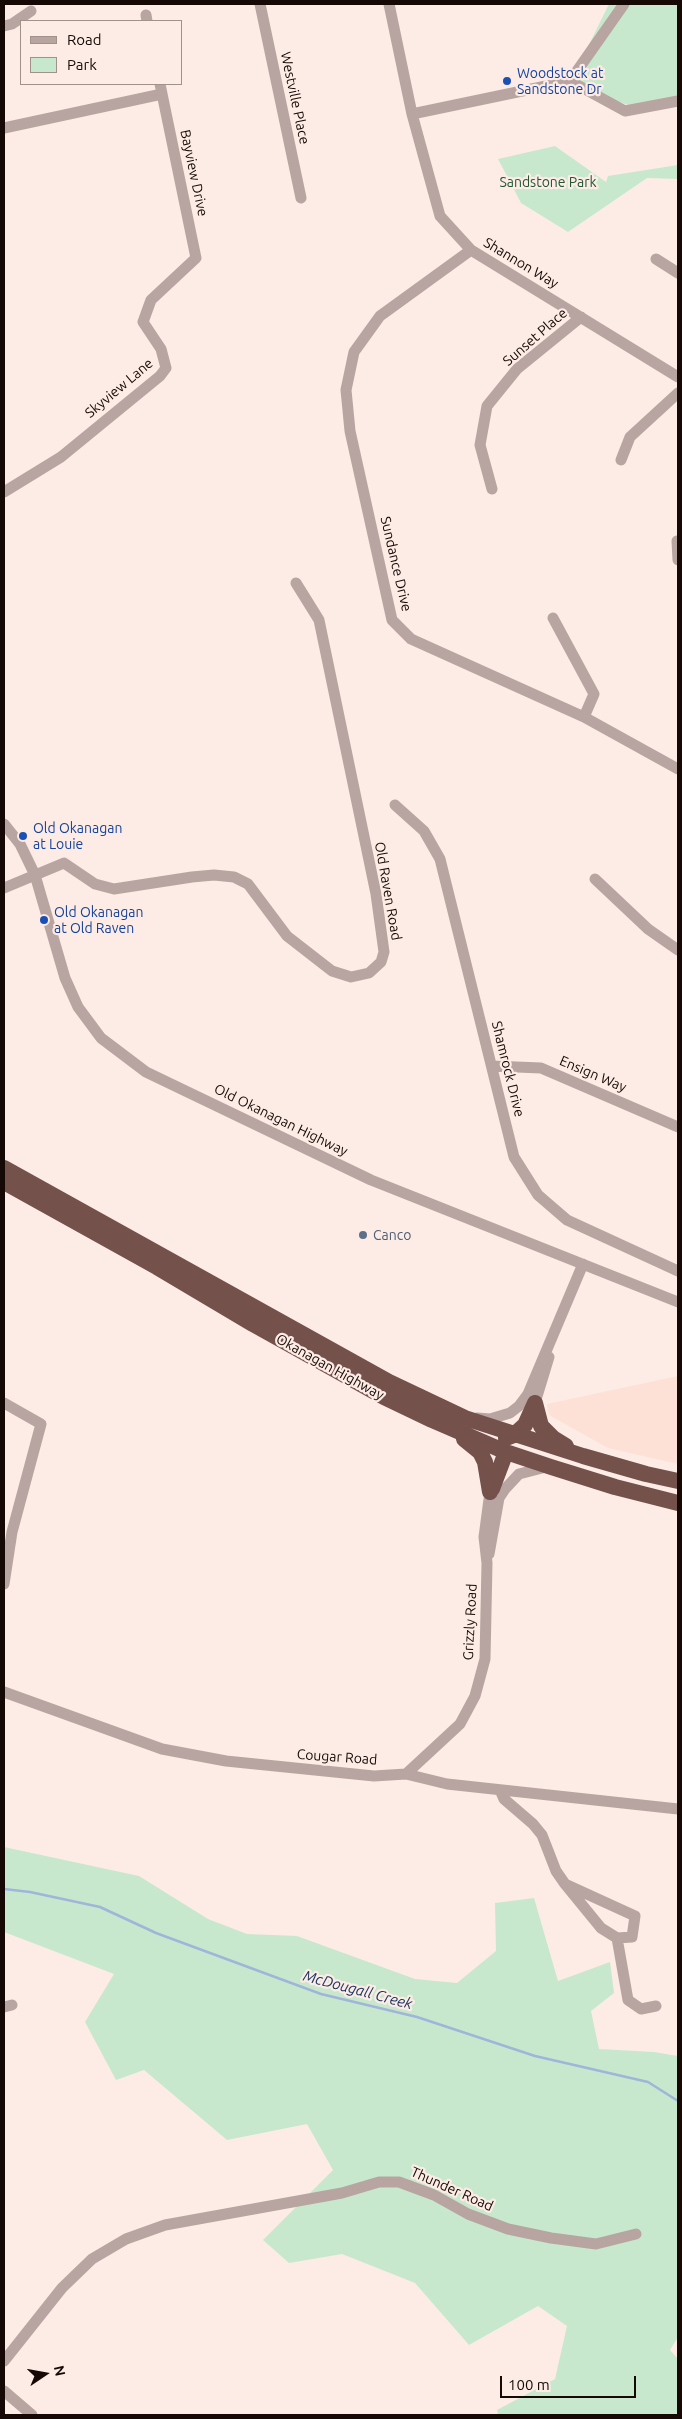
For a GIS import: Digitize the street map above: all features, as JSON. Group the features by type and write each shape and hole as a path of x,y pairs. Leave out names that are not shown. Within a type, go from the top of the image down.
{"highway":[{"name":"Okanagan Highway","path":"4,1168 389,1382 465,1418 583,1456 678,1481"},
{"name":"Okanagan Highway","path":"4,1182 157,1267 262,1329 432,1420 506,1452 615,1487 678,1502"},
{"path":"432,1420 464,1423 498,1437 506,1438 514,1435 525,1425 535,1403"},
{"path":"535,1403 542,1426 553,1438 583,1456"},
{"path":"432,1420 472,1444 480,1452 487,1468 490,1492"},
{"path":"490,1492 506,1452 523,1448 553,1458 583,1456"}],"street":[{"name":"Westville Place","path":"260,4 301,198"},
{"name":"Shannon Way","path":"389,4 412,114 440,216 471,250 678,377"},
{"path":"570,81 624,4"},
{"path":"4,26 12,24 31,11"},
{"path":"412,114 570,81 626,111 678,101"},
{"name":"Bayview Drive","path":"4,128 161,89 196,258"},
{"name":"Sundance Drive","path":"471,250 380,316 354,352 346,390 350,431 392,620 410,639 584,716 678,769"},
{"name":"Skyview Lane","path":"4,492 61,457 160,376 166,368 161,349 143,322 151,300 196,258"},
{"path":"656,259 678,273"},
{"name":"Sunset Place","path":"492,489 480,444 487,406 517,369 581,317"},
{"path":"621,460 630,437 678,393"},
{"path":"677,541 678,560"},
{"name":"Old Raven Road","path":"36,875 64,863 95,884 114,889 214,874 234,877 248,884 287,936 332,971 351,977 369,973 382,962 384,952 376,894 319,620 296,583"},
{"path":"553,618 594,694 584,716"},
{"name":"Shamrock Drive","path":"395,805 424,831 440,859 514,1156 538,1195 567,1220 678,1271"},
{"name":"Old Okanagan Highway","path":"4,824 20,844 36,875 65,978 78,1007 102,1038 146,1072 371,1180 678,1302"},
{"path":"4,888 36,875"},
{"path":"595,879 648,928 678,950"},
{"name":"Ensign Way","path":"492,1066 541,1068 678,1127"},
{"path":"465,1418 490,1419 510,1414 519,1406 528,1394 553,1339 583,1264"},
{"path":"535,1403 548,1365 553,1339"},
{"path":"4,1403 41,1424 12,1532 4,1584"},
{"name":"Grizzly Road","path":"487,1563 499,1498 519,1474 537,1468 551,1467"},
{"name":"Grizzly Road","path":"406,1774 460,1724 475,1696 484,1659 487,1563 484,1537 490,1492"},
{"name":"Cougar Road","path":"4,1692 162,1749 226,1762 374,1776 406,1774 447,1784 678,1809"},
{"path":"500,1790 504,1799 533,1824 542,1835 556,1871 565,1884 601,1928 617,1938 632,1937 635,1916 565,1884"},
{"path":"617,1938 628,2000 642,2009 656,2006"},
{"name":"Thunder Road","path":"4,2361 62,2288 92,2260 126,2239 165,2225 226,2213 241,2213 342,2193 379,2182 398,2182 434,2196 468,2214 508,2229 551,2238 596,2244 636,2234"},
{"path":"4,2391 32,2415"}],"shaded area":[{"path":"678,1376 678,1464 608,1448 549,1415 547,1404"}],"green space":[{"path":"609,4 678,4 678,99 634,107 569,85"},
{"name":"Sandstone Park","path":"555,146 606,182 608,176 678,165 678,179 647,178 568,232 521,203 498,159"},
{"path":"4,1847 139,1876 208,1919 247,1934 297,1936 415,1979 457,1983 496,1951 495,1903 534,1898 558,1981 610,1962 614,1993 591,2011 599,2049 654,2052 678,2056 678,2337 670,2350 678,2359 678,2415 498,2415 497,2410 555,2379 567,2326 538,2306 469,2345 415,2283 342,2254 289,2263 263,2240 333,2170 307,2124 227,2140 144,2070 116,2080 85,2022 114,1974 4,1932"}],"waterway":[{"name":"McDougall Creek","path":"4,1889 30,1892 100,1907 156,1933 321,1994 417,2017 535,2056 648,2082 678,2101"}],"place":[{"name":"Woodstock at Sandstone Dr","path":"507,81"},
{"name":"Old Okanagan at Louie","path":"23,836"},
{"name":"Old Okanagan at Old Raven","path":"44,920"},
{"name":"Canco","path":"363,1235"}]}
